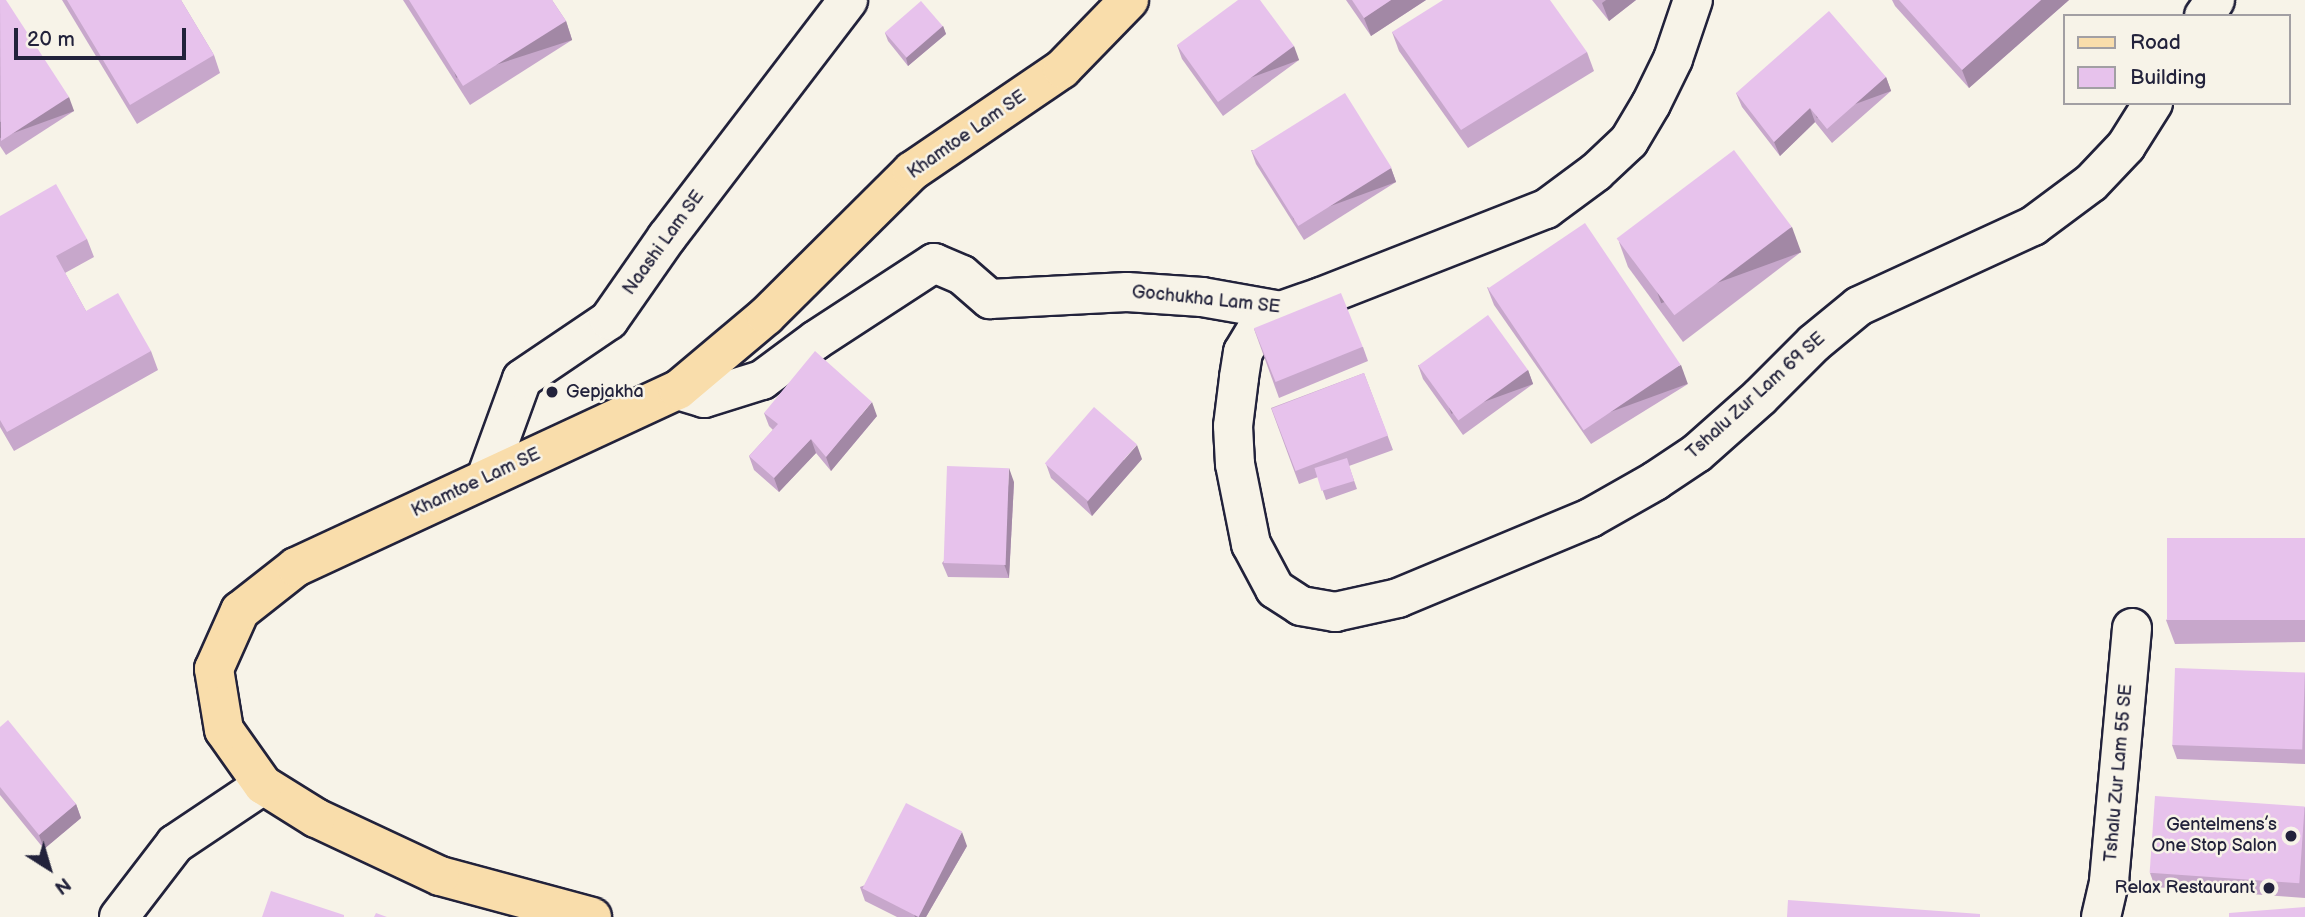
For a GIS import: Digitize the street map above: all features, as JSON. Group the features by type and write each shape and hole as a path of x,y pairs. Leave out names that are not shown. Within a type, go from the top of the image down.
{"main road":[{"name":"Khamtoe Lam SE","path":"593,917 440,876 316,818 263,785 224,730 214,669 240,611 296,567 678,390 766,316 912,171 1062,69 1129,0"}],"street":[{"name":"Naashi Lam SE","path":"486,478 522,379 609,320 667,237 848,0"},
{"name":"Gochukha Lam SE","path":"678,390 704,398 762,380 816,340 934,262 962,275 990,299 1127,292 1202,297 1280,311 1546,209 1596,172 1629,141 1673,59 1693,0"},
{"name":"Tshalu Zur Lam 69 SE","path":"1280,311 1255,332 1243,352 1233,426 1235,464 1251,544 1275,589 1301,606 1335,612 1398,598 1590,518 1697,453 1760,397 1814,342 1860,306 2033,226 2091,183 2126,146 2152,105"},
{"name":"Tshalu Zur Lam 55 SE","path":"2101,917 2109,881 2132,628"},
{"path":"119,917 175,844 263,785"}],"building":[{"path":"0,0 6,0 69,97 1,141"},
{"path":"67,0 181,0 214,55 130,105"},
{"path":"409,0 552,0 566,21 463,86"},
{"path":"1238,0 1260,0 1294,46 1218,102 1177,45"},
{"path":"1352,0 1391,0 1364,18"},
{"path":"1443,0 1550,0 1587,52 1461,130 1392,32"},
{"path":"1899,0 2041,0 1962,70"},
{"path":"921,1 943,26 906,57 885,32"},
{"path":"1829,11 1886,77 1827,129 1810,108 1774,142 1736,93"},
{"path":"1345,93 1392,168 1298,226 1252,151"},
{"path":"1734,150 1792,227 1674,315 1617,238"},
{"path":"56,184 87,239 56,256 86,311 118,293 151,351 7,432 0,420 0,216"},
{"path":"1585,223 1681,365 1584,430 1488,288"},
{"path":"1341,293 1363,347 1276,382 1254,328"},
{"path":"1488,315 1528,370 1458,421 1418,366"},
{"path":"815,351 872,402 826,457 811,439 774,478 749,456 778,424 764,413"},
{"path":"1364,373 1388,436 1296,471 1272,408"},
{"path":"1094,407 1137,444 1088,501 1045,464"},
{"path":"1347,458 1354,481 1322,491 1314,468"},
{"path":"947,466 1009,468 1006,565 944,563"},
{"path":"2167,538 2305,538 2305,620 2167,620"},
{"path":"2175,668 2305,673 2302,749 2172,745"},
{"path":"8,720 76,804 39,835 0,787 0,727"},
{"path":"2155,796 2305,806 2299,883 2150,873"},
{"path":"906,803 962,832 919,917 862,889"},
{"path":"271,891 344,915 344,917 262,917"},
{"path":"1788,900 1980,914 1980,917 1787,917"},
{"path":"2305,907 2305,917 2229,917 2229,913"}],"place":[{"name":"Gepjakha","path":"552,392"},
{"name":"Gentelmens’s One Stop Salon","path":"2291,836"},
{"name":"Relax Restaurant","path":"2269,888"}]}
